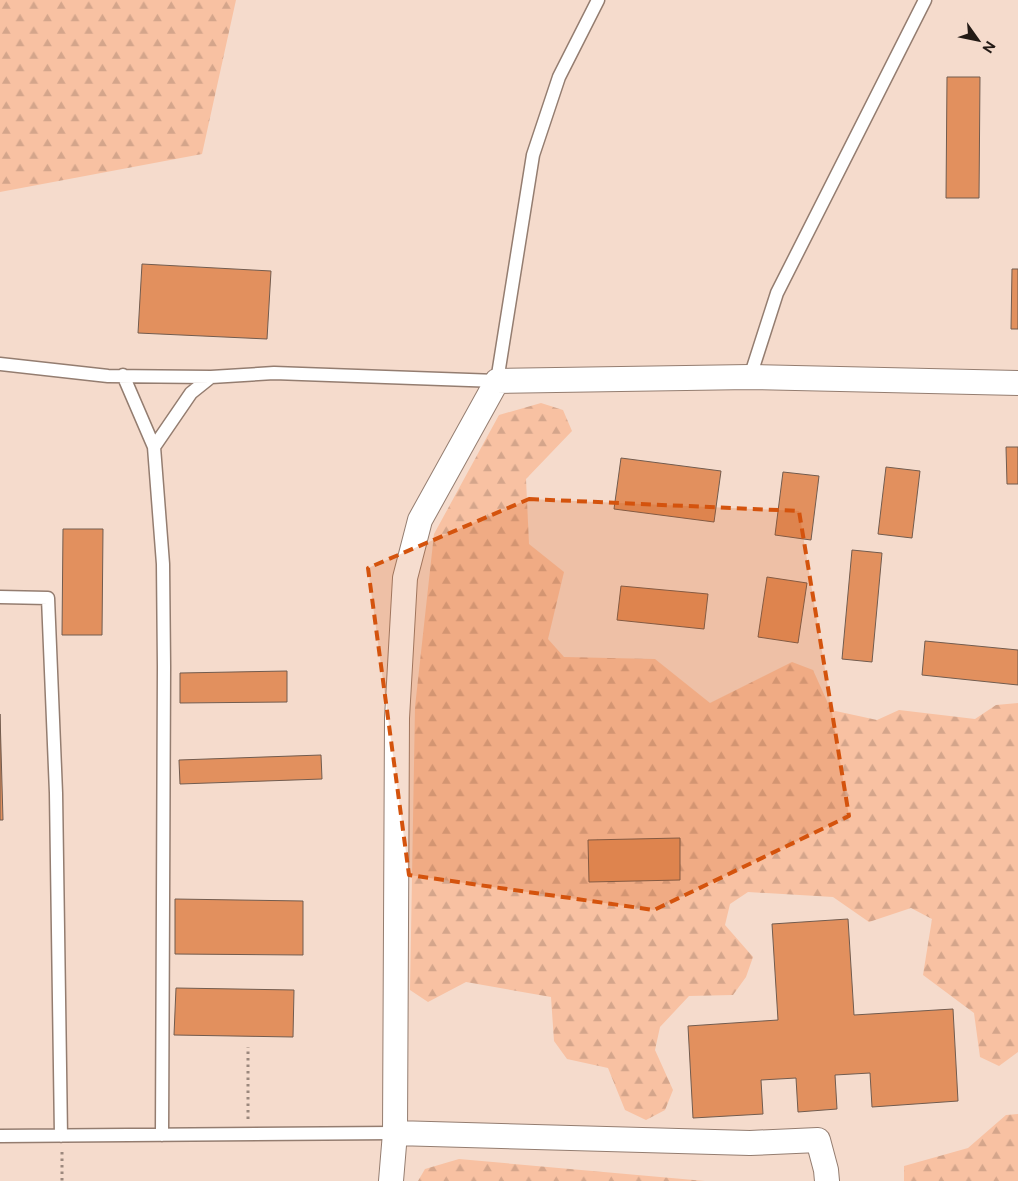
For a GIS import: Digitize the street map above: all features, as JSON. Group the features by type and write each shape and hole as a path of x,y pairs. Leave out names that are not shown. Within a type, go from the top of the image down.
{"street":[{"path":"391,1181 395,1133 397,718 405,578 420,520 497,381 750,376 1018,383"},
{"path":"395,1133 750,1142 818,1140 827,1181"}],"lane":[{"path":"0,364 108,376 211,377 274,373 497,381 533,155 559,77 598,0"},
{"path":"750,376 777,293 925,0"},
{"path":"123,375 154,447 163,564 162,1135"},
{"path":"154,447 191,393 211,377"},
{"path":"0,598 48,598 56,802 61,1136"},
{"path":"0,1136 395,1133"}],"path":[{"path":"248,1048 248,1134"},
{"path":"61,1136 62,1181"}],"highlighted area":[{"path":"529,499 799,511 849,816 654,910 409,875 368,568"}],"green space":[{"path":"0,0 236,0 202,154 0,192"},
{"path":"541,403 563,410 572,431 526,479 529,544 564,572 548,639 564,657 655,659 710,703 792,662 813,670 831,710 877,720 899,710 975,719 996,705 1018,703 1018,1052 999,1066 980,1057 974,1013 923,975 932,919 911,908 869,922 833,897 748,892 730,904 725,925 753,957 746,977 733,995 689,996 660,1027 655,1050 673,1090 665,1110 646,1120 625,1110 608,1068 567,1059 554,1041 551,997 466,982 428,1002 410,990 415,707 434,534 499,415"},
{"path":"1018,1114 1018,1181 904,1181 904,1166 968,1148 1006,1115"},
{"path":"459,1159 705,1181 418,1181 425,1169"}],"building":[{"path":"947,77 980,77 979,198 946,198"},
{"path":"142,264 271,271 267,339 138,333"},
{"path":"1012,269 1018,269 1018,329 1011,329"},
{"path":"1006,447 1018,447 1018,484 1007,484"},
{"path":"621,458 721,471 714,522 614,509"},
{"path":"886,467 920,471 912,538 878,534"},
{"path":"783,472 819,476 811,540 775,535"},
{"path":"63,529 103,529 102,635 62,635"},
{"path":"852,550 882,553 872,662 842,659"},
{"path":"767,577 807,583 798,643 758,637"},
{"path":"621,586 708,594 704,629 617,620"},
{"path":"925,641 1018,650 1018,685 922,675"},
{"path":"287,671 287,702 180,703 180,673"},
{"path":"0,714 3,820 0,820"},
{"path":"321,755 322,779 180,784 179,760"},
{"path":"680,838 680,880 589,882 588,840"},
{"path":"175,899 303,901 303,955 175,954"},
{"path":"848,919 854,1015 953,1009 958,1101 872,1107 870,1073 835,1075 837,1109 798,1112 796,1078 761,1080 763,1114 693,1118 688,1026 778,1020 772,924"},
{"path":"176,988 294,990 293,1037 174,1035"}]}
